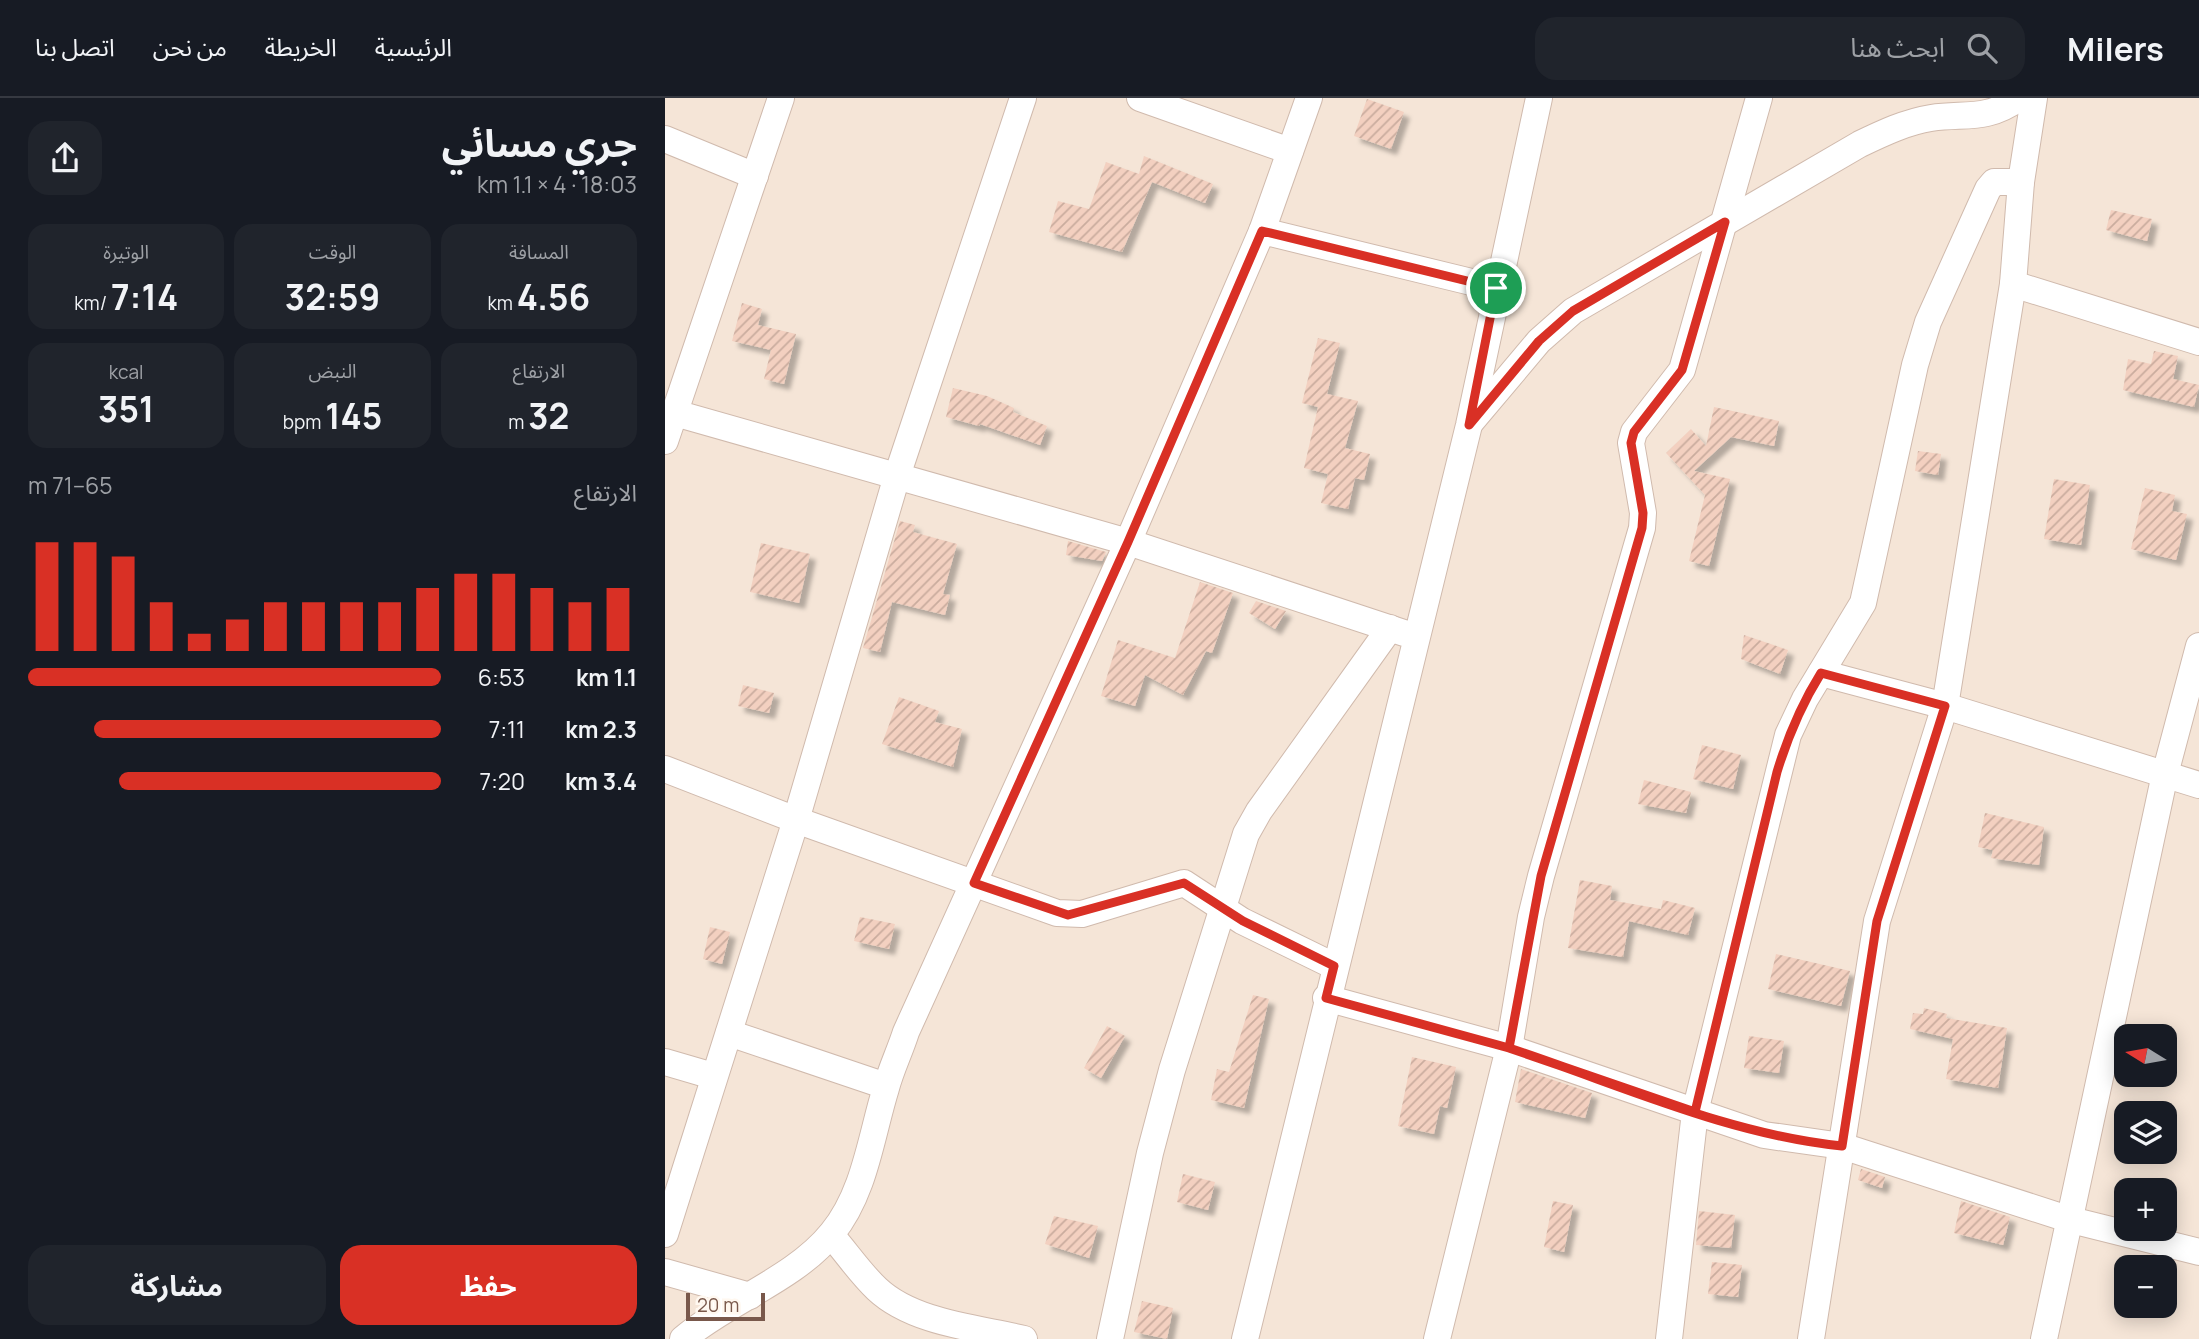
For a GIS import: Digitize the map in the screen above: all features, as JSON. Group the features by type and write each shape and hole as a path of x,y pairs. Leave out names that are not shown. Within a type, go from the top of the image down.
{"street":[{"path":"665,441 781,98"},
{"path":"665,1234 796,820 897,476 1023,98"},
{"path":"1140,98 1290,151"},
{"path":"683,1339 750,1296 831,1235 857,1189 886,1086 907,1032 1128,542 1262,231 1309,98"},
{"path":"1245,1339 1326,998 1469,425 1496,288 1539,98"},
{"path":"1437,1339 1509,1048 1541,876 1642,528 1643,513 1631,443 1634,432 1682,370 1759,98"},
{"path":"1469,425 1539,341 1573,311 1860,144 1899,126 1931,118 1978,116 2000,111 2019,98"},
{"path":"1811,1339 1877,921 1945,706 2013,284 2021,182 2034,98"},
{"path":"665,139 755,176"},
{"path":"1669,1339 1695,1112 1788,735 1863,603 1915,365 1943,285 1988,189 1994,182 2021,182"},
{"path":"1262,231 1496,288"},
{"path":"2013,284 2199,342"},
{"path":"675,413 1128,542 1416,636"},
{"path":"1110,1339 1165,1096 1243,841 1259,811 1390,628"},
{"path":"2044,1339 2165,774 2199,646"},
{"path":"1821,673 1945,706 2199,785"},
{"path":"665,769 796,820 1068,915 1178,883 1190,885 1224,909 1334,966"},
{"path":"1326,998 1509,1048 1764,1135 1842,1146 2071,1220 2199,1252"},
{"path":"729,1033 886,1086"},
{"path":"665,1062 713,1076"},
{"path":"831,1235 877,1289 914,1311 957,1331 1024,1339"},
{"path":"665,1272 750,1296"}],"shaded area":[{"path":"665,98 2199,98 2199,1339 665,1339"}],"building":[{"path":"1367,99 1404,112 1391,149 1354,136"},
{"path":"1144,156 1213,184 1205,203 1152,182 1122,252 1049,232 1058,201 1089,209 1106,162 1139,174"},
{"path":"2111,210 2152,219 2147,241 2106,230"},
{"path":"742,303 762,309 758,325 796,334 784,384 764,379 771,350 732,341"},
{"path":"1318,338 1340,343 1327,394 1358,401 1345,448 1370,454 1364,480 1355,478 1348,509 1321,503 1328,474 1304,468 1318,407 1302,403"},
{"path":"2154,351 2178,356 2173,379 2199,385 2194,407 2123,390 2128,359 2151,364"},
{"path":"953,388 987,396 1014,408 1013,412 1047,426 1040,445 980,424 979,426 946,417"},
{"path":"1714,407 1779,421 1774,446 1731,437 1694,471 1730,479 1709,566 1689,561 1705,495 1666,453 1691,429 1706,446"},
{"path":"1918,451 1941,454 1938,475 1915,471"},
{"path":"2054,479 2090,485 2081,545 2044,539"},
{"path":"2145,488 2175,495 2172,511 2187,514 2176,560 2131,549"},
{"path":"900,521 915,525 913,532 957,544 943,594 950,595 945,615 892,602 880,652 863,648"},
{"path":"1068,541 1106,552 1102,561 1066,555"},
{"path":"761,543 810,554 799,603 750,592"},
{"path":"1200,582 1233,593 1212,653 1206,651 1183,695 1145,675 1135,706 1101,696 1118,640 1175,658"},
{"path":"1256,601 1286,611 1275,629 1249,613"},
{"path":"1744,635 1788,650 1780,674 1741,659"},
{"path":"743,685 774,693 769,713 738,706"},
{"path":"899,697 939,711 935,722 962,729 953,767 882,744"},
{"path":"1702,745 1741,755 1733,789 1693,779"},
{"path":"1644,780 1691,792 1686,813 1638,804"},
{"path":"1985,813 2044,827 2039,865 1991,858 1993,850 1978,847"},
{"path":"1580,880 1612,886 1610,900 1661,909 1663,900 1695,908 1688,935 1629,921 1623,957 1568,948"},
{"path":"860,917 895,924 889,949 854,941"},
{"path":"710,927 730,932 722,964 703,959"},
{"path":"1776,954 1850,971 1841,1006 1768,989"},
{"path":"1253,995 1269,999 1244,1108 1211,1100 1217,1069 1229,1072"},
{"path":"1924,1008 1947,1014 1946,1018 2007,1028 1998,1088 1946,1079 1953,1039 1910,1029 1913,1013 1923,1014"},
{"path":"1107,1026 1125,1036 1101,1078 1084,1068"},
{"path":"1749,1036 1784,1041 1779,1073 1744,1068"},
{"path":"1412,1057 1456,1067 1447,1108 1440,1106 1434,1134 1398,1126"},
{"path":"1521,1069 1592,1093 1585,1118 1515,1102"},
{"path":"1861,1169 1885,1177 1882,1188 1858,1180"},
{"path":"1183,1174 1215,1182 1208,1210 1177,1202"},
{"path":"1553,1201 1573,1205 1564,1252 1544,1247"},
{"path":"1961,1201 2010,1217 2003,1245 1954,1233"},
{"path":"1699,1211 1735,1215 1731,1248 1696,1245"},
{"path":"1054,1216 1098,1226 1089,1258 1045,1244"},
{"path":"1712,1262 1742,1265 1738,1297 1708,1294"},
{"path":"1142,1301 1173,1308 1167,1339 1134,1332"}],"route":[{"path":"1496,288 1262,231 1128,542 974,883 1068,915 1082,914 1184,883 1243,921 1334,966 1326,998 1548,1060 1695,1112 1777,772 1788,735 1821,673 1945,706 1917,803 1892,866 1877,921 1842,1146 1764,1135 1695,1112 1621,1086 1548,1060 1509,1048 1531,917 1541,876 1642,528 1643,513 1630,456 1631,443 1634,432 1682,370 1725,222 1573,311 1539,341 1469,425 1496,288"}]}
